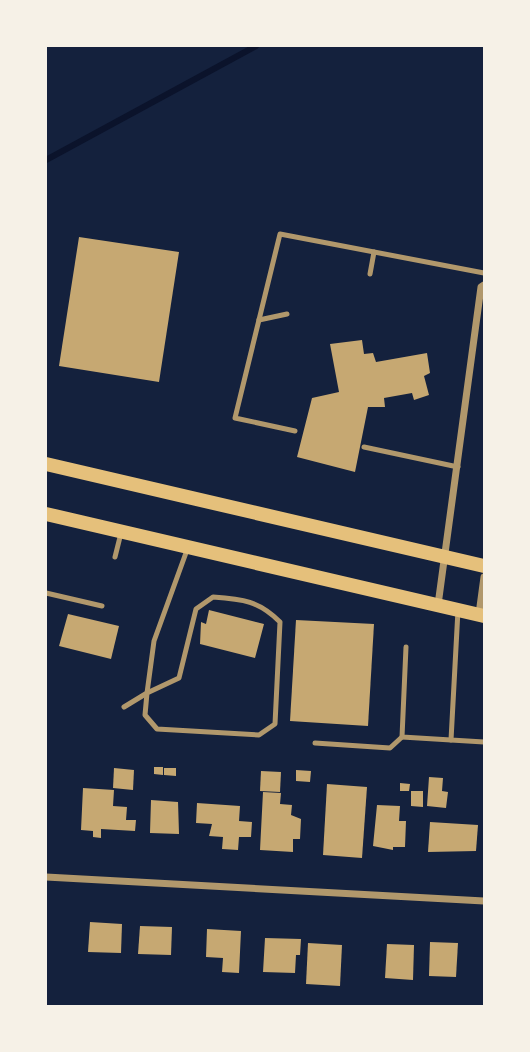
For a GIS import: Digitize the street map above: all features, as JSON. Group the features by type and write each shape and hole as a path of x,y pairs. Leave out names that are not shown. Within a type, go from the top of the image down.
{"main road":[{"path":"46,464 485,566"},
{"path":"46,514 482,616"}],"street":[{"path":"438,606 481,287 485,285"},
{"path":"482,616 485,578"},
{"path":"46,877 485,901"}],"lane":[{"path":"295,431 235,418 281,234 485,273"},
{"path":"370,274 374,252"},
{"path":"259,320 287,314"},
{"path":"364,447 458,467"},
{"path":"115,557 121,531"},
{"path":"124,707 147,693 179,678 196,609 213,597 236,598 264,606 281,622 275,724 260,735 157,729 145,715 147,693 155,641 188,547"},
{"path":"46,593 102,606"},
{"path":"451,740 458,610"},
{"path":"315,743 390,748 402,737 406,647"},
{"path":"402,737 485,742"}],"building":[{"path":"79,237 179,252 159,382 59,366"},
{"path":"362,340 364,354 373,353 376,362 427,353 430,373 424,376 429,395 414,400 412,393 384,398 385,407 368,407 355,472 297,457 312,398 339,392 330,344"},
{"path":"209,610 264,624 255,658 200,644 201,622 206,624"},
{"path":"68,614 119,626 111,659 59,646"},
{"path":"296,620 374,624 368,726 290,721"},
{"path":"154,767 163,767 163,775 154,774"},
{"path":"114,768 134,770 133,790 113,788"},
{"path":"164,768 176,768 176,776 164,775"},
{"path":"296,770 311,771 310,782 296,781"},
{"path":"261,771 281,772 280,792 260,791"},
{"path":"429,777 443,778 442,791 448,792 446,808 427,806"},
{"path":"400,783 410,784 409,791 400,791"},
{"path":"327,784 367,787 362,858 323,855"},
{"path":"83,788 114,790 113,806 127,807 126,820 136,820 135,831 101,829 101,838 93,837 93,831 81,830"},
{"path":"411,791 423,791 423,807 411,806"},
{"path":"263,792 281,793 280,804 292,805 291,815 301,819 300,839 293,839 293,852 260,850"},
{"path":"151,800 178,802 179,834 150,833"},
{"path":"197,803 240,806 239,821 252,822 251,837 239,837 238,850 222,849 223,837 209,836 212,824 196,823"},
{"path":"377,805 400,806 399,821 406,821 405,847 393,847 393,850 373,846"},
{"path":"430,822 478,825 476,851 428,852"},
{"path":"90,922 122,924 121,953 88,952"},
{"path":"140,926 172,927 171,955 138,954"},
{"path":"207,929 241,931 239,973 222,972 223,958 206,957"},
{"path":"265,938 301,939 300,955 296,955 295,973 263,972"},
{"path":"430,942 458,943 456,977 429,976"},
{"path":"308,943 342,945 340,986 306,984"},
{"path":"387,944 414,945 413,980 385,978"}],"waterway":[{"path":"46,160 256,46"}]}
